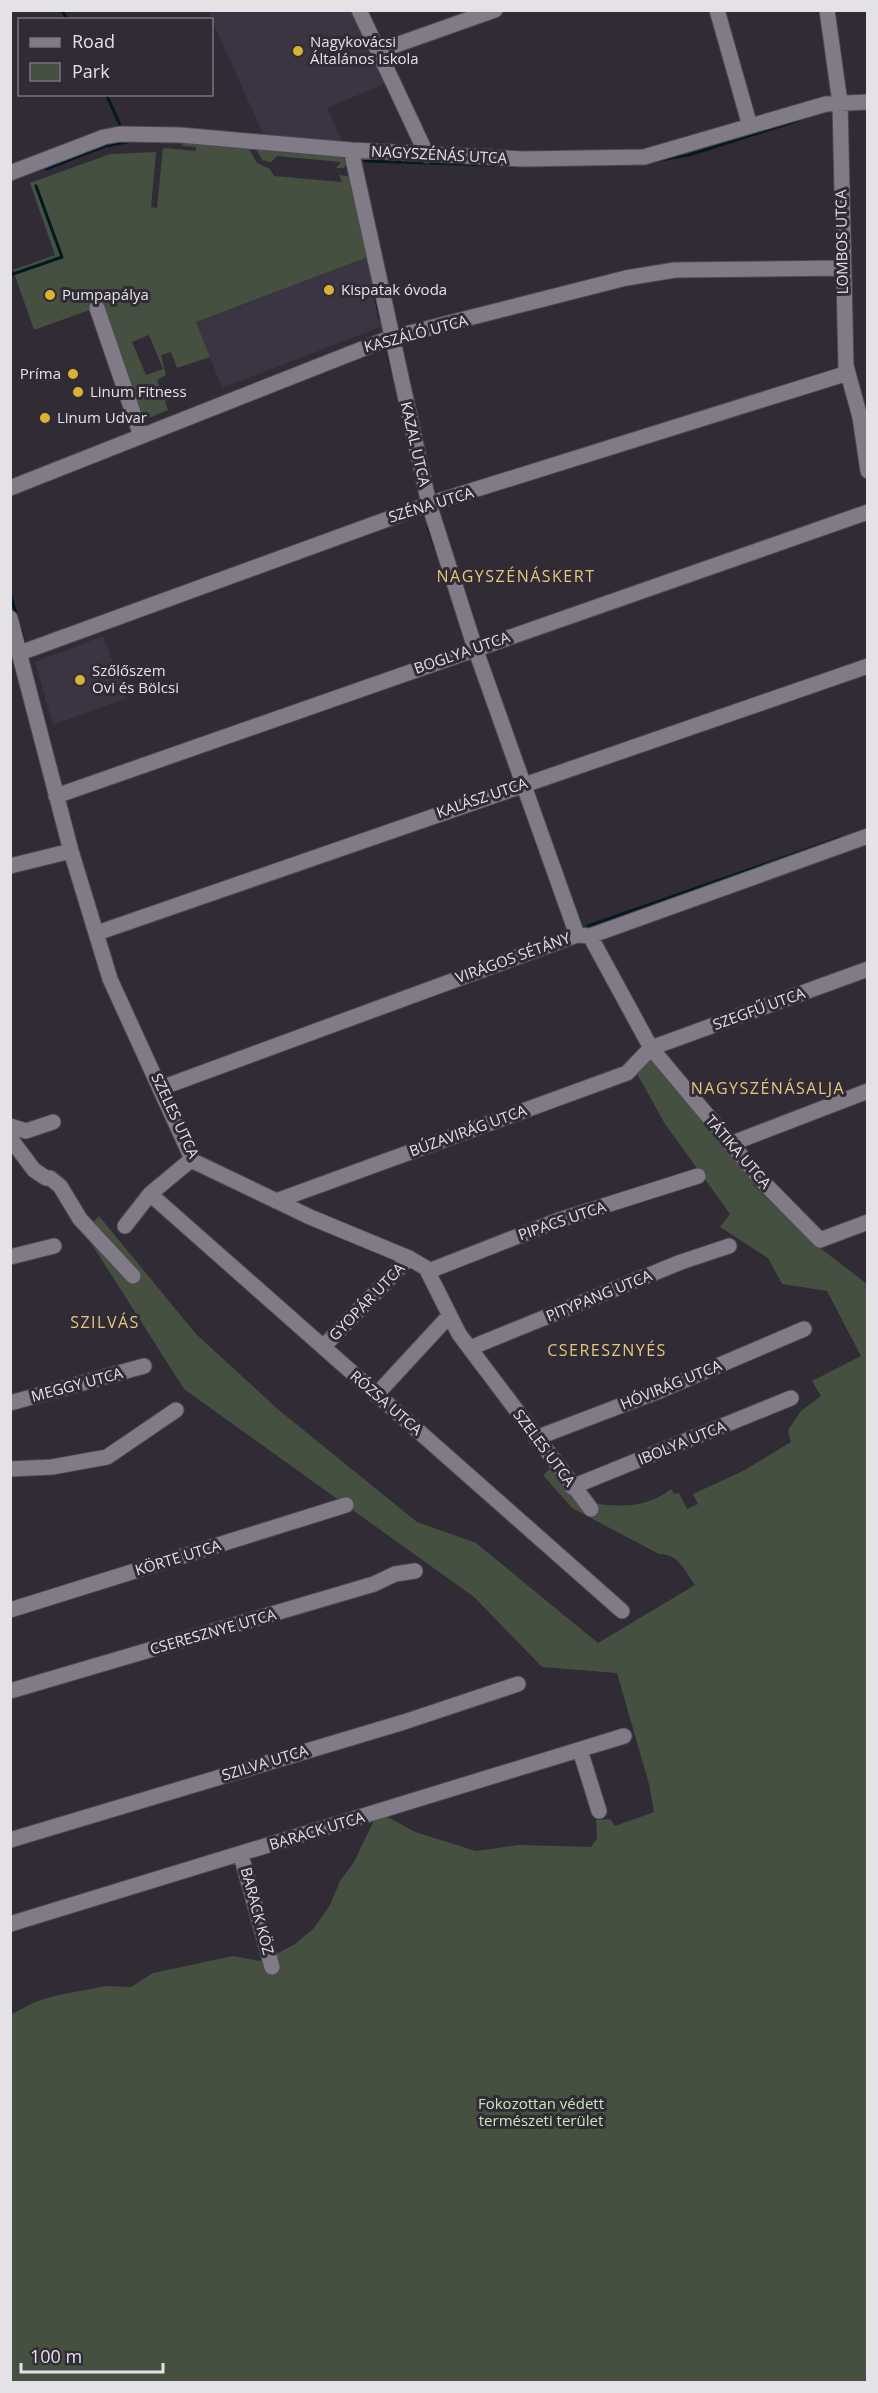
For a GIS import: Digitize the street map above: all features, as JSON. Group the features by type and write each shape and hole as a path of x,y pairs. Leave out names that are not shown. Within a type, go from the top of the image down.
{"street":[{"path":"359,10 427,155"},
{"path":"379,51 495,10"},
{"path":"717,10 750,126"},
{"name":"LOMBOS UTCA","path":"827,10 840,103 842,268 848,373 860,417 867,471"},
{"name":"NAGYSZÉNÁS UTCA","path":"10,173 104,137 120,134 180,135 427,155 523,159 644,157 826,105 867,102"},
{"name":"KAZAL UTCA","path":"351,150 390,338 429,504 475,648 583,935"},
{"name":"KASZÁLÓ UTCA","path":"10,488 390,338 626,278 675,270 842,268"},
{"path":"97,308 141,436"},
{"name":"SZÉNA UTCA","path":"20,653 429,504 848,373"},
{"name":"BOGLYA UTCA","path":"57,796 867,512"},
{"name":"SZELES UTCA","path":"10,618 71,850 111,981 192,1159 202,1167 276,1201 409,1258 429,1271 448,1316 572,1487 591,1509"},
{"name":"KALÁSZ UTCA","path":"97,933 524,783 867,666"},
{"name":"VIRÁGOS SÉTÁNY","path":"161,1088 583,935 867,836"},
{"path":"10,866 71,850"},
{"name":"TÁTIKA UTCA","path":"583,935 651,1048 730,1144 820,1240 867,1222"},
{"name":"SZEGFŰ UTCA","path":"651,1048 867,969"},
{"name":"BÚZAVIRÁG UTCA","path":"276,1201 627,1073 651,1048"},
{"path":"730,1144 867,1091"},
{"path":"10,1126 26,1131 53,1122"},
{"path":"10,1138 34,1170 60,1186 80,1219 133,1276"},
{"path":"125,1226 150,1194 192,1159"},
{"name":"PIPACS UTCA","path":"429,1271 559,1220 698,1176"},
{"name":"RÓZSA UTCA","path":"150,1194 622,1611"},
{"path":"10,1257 54,1246"},
{"name":"PITYPANG UTCA","path":"470,1348 681,1262 729,1246"},
{"name":"GYOPÁR UTCA","path":"324,1346 409,1258"},
{"path":"376,1395 448,1316"},
{"name":"HÓVIRÁG UTCA","path":"536,1438 659,1391 804,1329"},
{"name":"MEGGY UTCA","path":"10,1403 144,1366"},
{"name":"IBOLYA UTCA","path":"572,1487 791,1398"},
{"path":"10,1469 52,1467 107,1456 134,1441 176,1410"},
{"name":"KÖRTE UTCA","path":"10,1610 346,1505"},
{"name":"CSERESZNYE UTCA","path":"10,1691 374,1584 395,1574 415,1571"},
{"name":"SZILVA UTCA","path":"10,1840 404,1722 518,1684"},
{"name":"BARACK UTCA","path":"10,1924 624,1736"},
{"path":"580,1750 599,1811"},
{"name":"BARACK KÖZ","path":"241,1855 272,1967"}],"shaded area":[{"name":"Nagykovácsi Általános Iskola","path":"208,11 351,11 387,83 327,108 343,143 263,134"},
{"name":"Kispatak óvoda","path":"368,257 383,326 222,388 196,322"},
{"name":"Szőlőszem Ovi és Bölcsi","path":"103,636 127,698 53,725 35,662"}],"green space":[{"path":"183,138 246,144 257,163 270,169 274,176 342,182 339,175 352,177 368,257 196,322 210,357 177,368 171,352 161,355 166,375 157,380 161,392 166,390 170,399 165,401 168,410 139,422 95,308 34,330 13,270 55,255 30,183 110,154 156,152 151,207 157,208 163,148 196,151 196,147 182,146","holes":["149,335 163,369 146,375 132,342"]},
{"path":"259,146 343,156 346,165 344,168 336,168 341,162 277,156 271,162 262,160 256,149"},
{"name":"Fokozottan védett természeti terület","path":"652,1056 757,1180 753,1185 815,1244 867,1284 867,2382 11,2382 10,2015 35,2002 54,1996 106,1986 131,1987 153,1973 233,1956 260,1961 264,1958 263,1955 276,1950 278,1953 295,1944 314,1928 330,1905 340,1881 354,1862 375,1818 384,1815 415,1832 476,1851 519,1845 591,1847 597,1838 596,1820 610,1819 615,1826 654,1812 649,1784 617,1673 542,1667 474,1597 184,1389 84,1232 99,1216 196,1334 280,1411 417,1522 476,1543 598,1643 695,1585 672,1557 659,1554 572,1508 543,1475 552,1467 581,1502 639,1504 650,1501 671,1489 674,1494 679,1493 687,1509 698,1504 693,1494 741,1472 791,1442 788,1430 801,1411 821,1396 812,1381 861,1356 827,1291 782,1284 768,1258 720,1227 730,1214 665,1124 635,1070"}],"waterway":[{"path":"62,10 66,18"},
{"path":"107,96 120,125"},
{"path":"654,161 689,155 799,120"},
{"path":"46,169 105,146 132,141"},
{"path":"365,161 494,165"},
{"path":"10,275 62,257 36,186"},
{"path":"373,284 380,318"},
{"path":"387,349 393,374"},
{"path":"428,527 435,547"},
{"path":"10,593 17,617"},
{"path":"21,630 24,642"},
{"path":"588,926 840,838"}],"place":[{"name":"Nagykovácsi Általános Iskola","path":"298,51"},
{"name":"Kispatak óvoda","path":"329,290"},
{"name":"Pumpapálya","path":"50,295"},
{"name":"Príma","path":"73,374"},
{"name":"Linum Fitness","path":"78,392"},
{"name":"Linum Udvar","path":"45,418"},
{"name":"Szőlőszem Ovi és Bölcsi","path":"80,680"}],"district":[{"name":"NAGYSZÉNÁSKERT","path":"516,576"},
{"name":"NAGYSZÉNÁSALJA","path":"768,1088"},
{"name":"SZILVÁS","path":"105,1322"},
{"name":"CSERESZNYÉS","path":"607,1350"}]}
